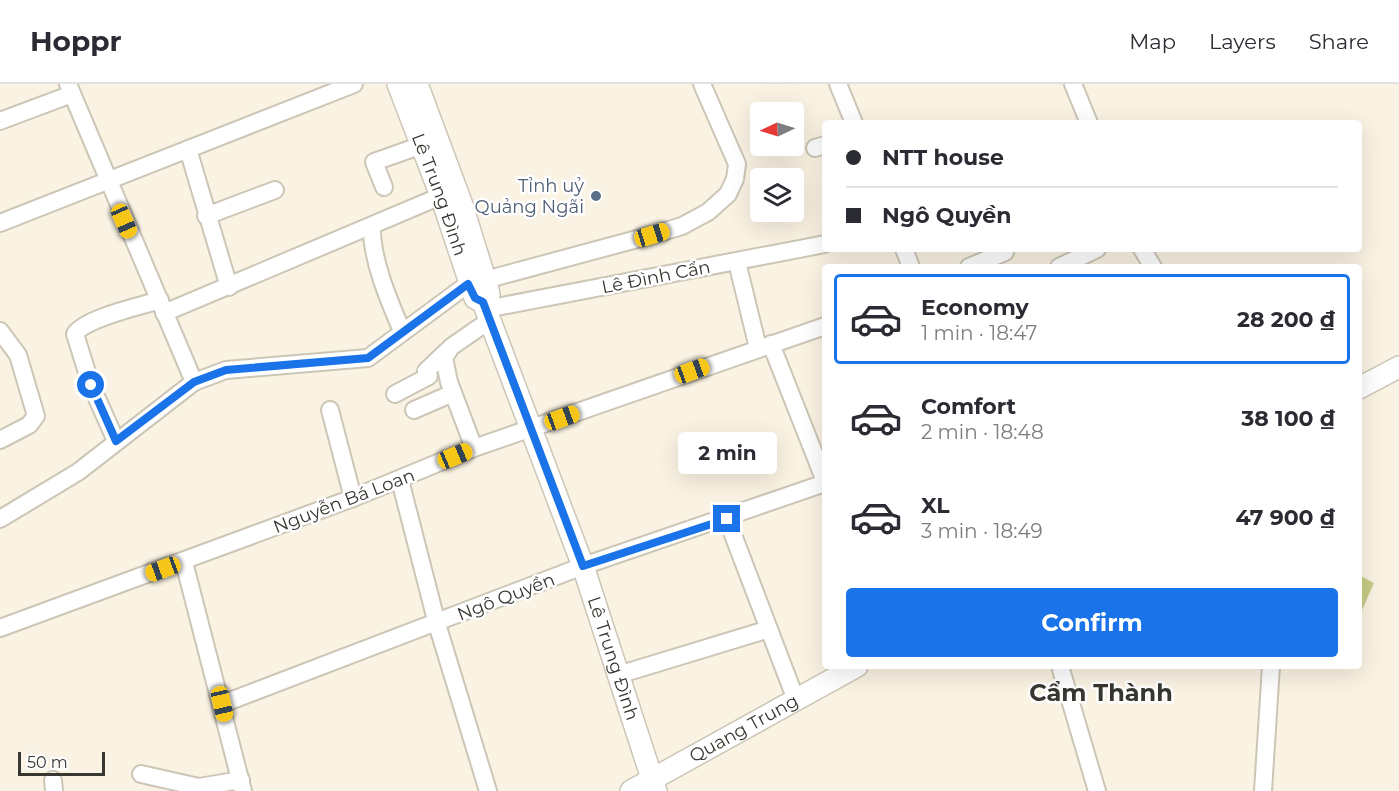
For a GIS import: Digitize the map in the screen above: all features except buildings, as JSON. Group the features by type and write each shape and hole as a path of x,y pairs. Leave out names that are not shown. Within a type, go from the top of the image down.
{"main road":[{"name":"Lê Trung Đình","path":"398,84 422,145 450,204"},
{"name":"Lê Trung Đình","path":"417,84 450,204 476,282 475,298 487,310 583,566 654,785"},
{"path":"1362,386 1399,367"},
{"name":"Quang Trung","path":"631,791 654,785 852,669"}],"street":[{"path":"0,223 354,84"},
{"path":"0,519 78,472 194,382 226,370 358,361 375,355 402,330 476,282 682,226 708,212 728,194 735,179 737,164 702,84"},
{"path":"838,84 853,120"},
{"path":"1074,84 1088,120"},
{"path":"0,121 70,89 194,382"},
{"path":"384,187 374,162 422,145"},
{"path":"188,149 206,216 229,287"},
{"path":"206,216 275,190"},
{"path":"116,441 91,385 75,333 79,328 102,319 162,306 229,287 372,226 450,204"},
{"path":"372,226 372,236 386,292 402,330"},
{"name":"Lê Đình Cẩn","path":"487,310 822,245"},
{"path":"1065,264 1091,252"},
{"path":"979,264 1007,256"},
{"path":"738,262 764,346 822,475"},
{"path":"395,394 429,376 426,371 446,355 487,310"},
{"name":"Nguyễn Bá Loan","path":"0,628 353,498 474,448 822,327"},
{"path":"0,440 29,425 36,416 18,354 2,336"},
{"path":"446,355 453,393 474,448"},
{"path":"414,410 453,393"},
{"path":"330,410 353,498"},
{"path":"400,480 437,624 488,791"},
{"name":"Ngô Quyền","path":"222,704 437,624 583,566 727,519 822,483"},
{"path":"727,519 796,700"},
{"path":"141,774 190,788 242,786 183,562"},
{"path":"618,675 769,629"},
{"path":"1061,669 1097,791"},
{"path":"1263,791 1271,669"}],"green space":[{"path":"1362,577 1374,583 1362,610"}],"place":[{"name":"Tỉnh uỷ Quảng Ngãi","path":"596,196"}],"district":[{"name":"Cẩm Thành","path":"1101,693"}],"route":[{"path":"91,385 116,441 194,382 226,370 358,361 375,355 402,330 468,284 475,298 483,302 583,566 727,519"}]}
